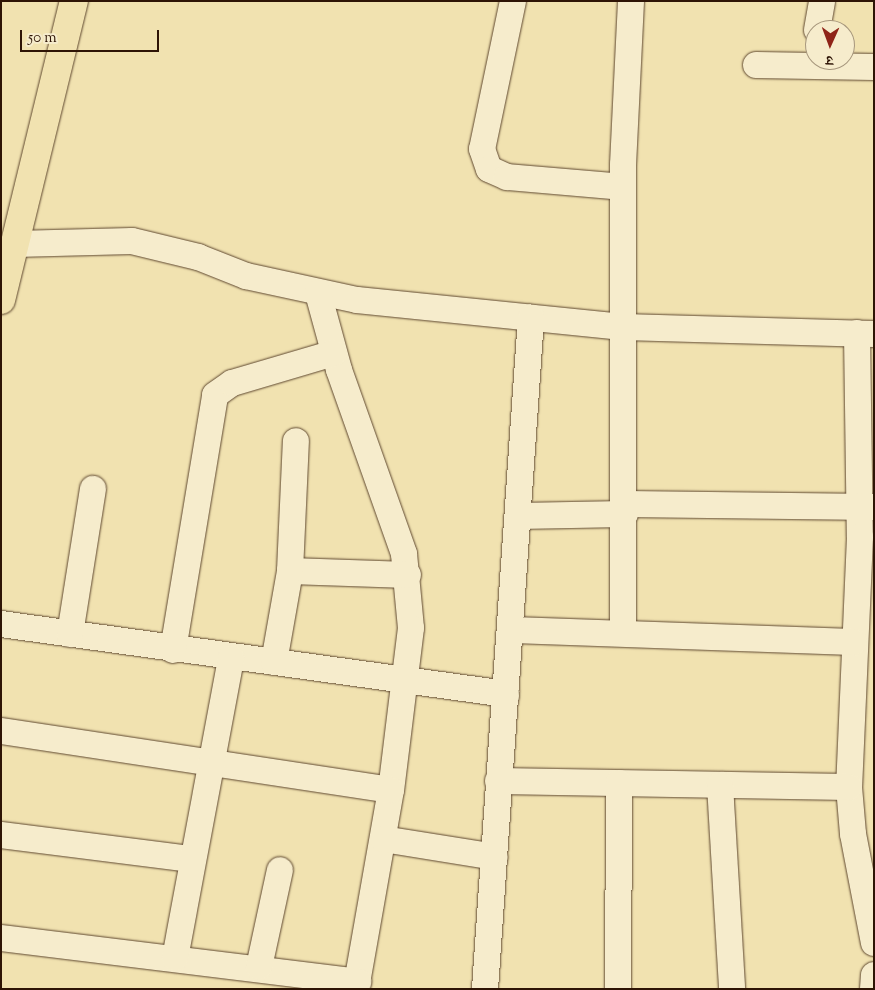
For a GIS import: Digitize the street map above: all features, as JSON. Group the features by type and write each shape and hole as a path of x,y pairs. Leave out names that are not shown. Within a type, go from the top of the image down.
{"main road":[{"path":"1,300 74,1"}],"street":[{"path":"513,1 485,133 486,164 508,177 623,187"},
{"path":"623,633 626,509 623,187 632,1"},
{"path":"818,20 822,1"},
{"path":"756,65 805,66"},
{"path":"855,67 874,68"},
{"path":"15,244 132,241 318,293 531,318 623,327 865,333 867,507 860,653 849,787 853,834 874,943"},
{"path":"1,938 259,967 357,985 391,790 407,681 411,628 408,575 394,519 334,353 318,293"},
{"path":"486,989 498,781 512,630 531,318"},
{"path":"173,650 215,395 232,383 334,353"},
{"path":"274,662 290,570 296,441"},
{"path":"70,634 93,490"},
{"path":"518,516 626,509 867,507"},
{"path":"290,570 408,575"},
{"path":"1,624 173,650 506,694"},
{"path":"512,630 623,633 860,653"},
{"path":"175,958 191,859 231,658"},
{"path":"1,731 209,765 391,790"},
{"path":"498,781 849,787"},
{"path":"618,989 619,783"},
{"path":"720,785 732,989"},
{"path":"1,835 191,859"},
{"path":"383,839 494,857"},
{"path":"259,967 280,870"},
{"path":"872,989 874,975"}]}
